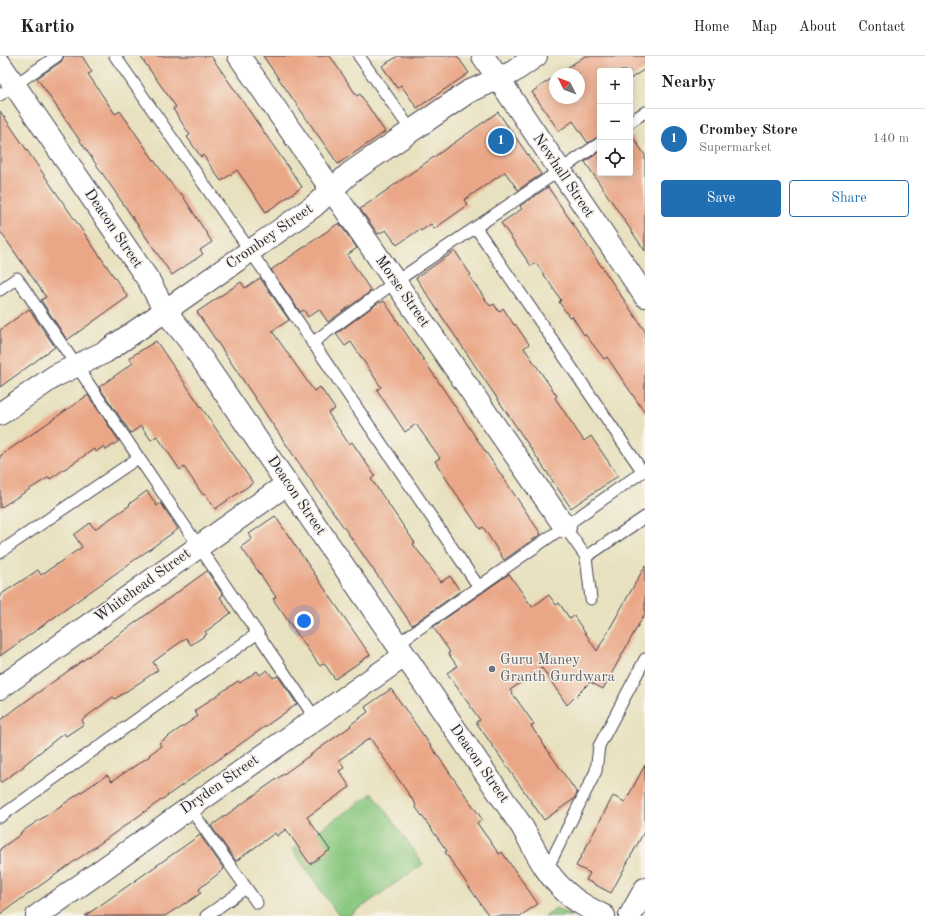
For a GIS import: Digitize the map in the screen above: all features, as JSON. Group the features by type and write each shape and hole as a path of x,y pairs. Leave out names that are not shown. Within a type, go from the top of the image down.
{"street":[{"name":"Morse Street","path":"240,56 565,527"},
{"name":"Newhall Street","path":"483,56 645,296"},
{"name":"Crombey Street","path":"0,414 55,376 105,352 251,252 314,206 350,173 411,130 468,92 513,72 536,56"},
{"name":"Deacon Street","path":"0,64 7,90 149,281 165,311 188,339 521,825 547,869 565,891 583,905 604,916"},
{"name":"Whitehead Street","path":"0,688 287,484"},
{"name":"Dryden Street","path":"37,916 315,718 401,650"},
{"path":"630,916 645,889"}],"lane":[{"path":"7,90 57,56"},
{"path":"115,56 251,252 479,587"},
{"path":"359,56 411,130"},
{"path":"633,120 644,115"},
{"path":"312,342 395,282 597,145"},
{"path":"401,650 479,587 644,471 476,228"},
{"path":"0,290 17,278 315,718"},
{"path":"0,552 138,458"},
{"path":"586,557 645,516"},
{"path":"565,527 586,557 591,599"},
{"path":"0,817 258,633"},
{"path":"547,869 596,771 599,746 645,659"},
{"path":"189,807 257,903"},
{"path":"206,916 246,888"}],"green space":[{"path":"373,793 423,864 349,916 339,916 292,849"},
{"path":"556,908 572,916 545,916"}],"building":[{"path":"64,56 82,56 92,72 88,74 115,114 120,111 158,166 179,194 181,193 212,242 200,250 203,254 172,275 37,78 61,62"},
{"path":"140,56 211,56 302,187 266,212 237,170 221,181 203,155 201,157 187,137 190,135 173,109 176,107"},
{"path":"263,56 330,56 357,96 360,94 385,132 338,164"},
{"path":"398,56 457,56 469,73 417,108 401,85 397,88 382,66"},
{"path":"585,56 645,56 645,69 633,77 633,68 597,68 597,138 588,143 573,121 559,131 532,92 549,80 549,104 585,104 585,68 567,68"},
{"path":"0,111 128,297 67,340 41,300 46,297 0,231"},
{"path":"498,112 541,174 518,190 505,172 464,200 468,205 434,229 431,224 421,231 420,229 397,245 386,230 378,234 360,209"},
{"path":"633,137 645,155 645,251 585,162 597,153 597,176 633,176"},
{"path":"548,187 645,331 645,413 607,357 604,359 585,334 584,335 572,316 570,318 559,302 561,300 536,263 531,266 501,223 522,209 520,206"},
{"path":"339,223 357,248 347,255 371,291 328,322 319,309 308,317 304,310 300,312 271,270"},
{"path":"455,251 471,275 469,276 490,306 494,304 499,312 503,308 529,344 524,348 557,396 555,398 584,441 591,436 618,476 571,508 416,278"},
{"path":"260,278 289,320 272,331 314,391 320,387 335,409 328,413 349,444 352,442 375,476 371,479 415,543 413,544 441,582 450,576 460,591 412,625 294,456 197,312 241,282 245,288"},
{"path":"384,301 541,534 504,560 483,527 480,529 441,471 435,461 440,458 416,424 405,432 377,390 381,387 351,342 345,346 336,334 379,302"},
{"path":"29,309 55,347 0,387 0,330"},
{"path":"156,341 253,483 215,509 205,493 203,495 184,467 180,470 157,436 151,440 141,426 131,433 99,387 133,363 129,358"},
{"path":"88,395 119,441 106,450 104,446 96,452 94,449 50,479 49,477 0,508 0,456"},
{"path":"147,491 157,506 161,503 178,529 0,656 0,595 38,570 41,575 82,547 74,535 90,523 95,529 130,505 129,504"},
{"path":"275,516 370,655 335,679 324,663 320,666 302,641 273,599 276,597 241,547 252,539 249,534"},
{"path":"645,566 645,613 603,689 590,682 567,705 542,668 510,690 534,724 531,726 577,793 574,799 544,820 476,722 480,720 447,673 457,666 448,653 450,652 433,627 509,574 532,607 549,595 556,605 559,603 570,619 574,616 597,651"},
{"path":"207,571 223,595 220,597 231,613 205,632 207,634 191,645 186,638 153,662 158,670 115,699 113,697 82,720 84,724 66,736 64,733 24,766 0,783 0,720"},
{"path":"267,670 273,678 278,676 297,704 0,914 0,849 21,834 20,833 107,775 112,781 150,756 149,755 161,746 159,743 198,716 194,711 238,681 240,683 257,671 260,675"},
{"path":"391,689 482,819 477,823 499,854 502,852 538,904 520,916 489,916 445,852 447,851 370,738 339,760 344,768 339,771 350,787 307,817 330,850 310,864 286,829 277,836 275,833 236,861 211,826 351,726 350,725 368,712 365,707"},
{"path":"645,765 645,830 611,893 586,880 590,873 576,866 613,796 625,802"},
{"path":"200,835 224,869 199,889 201,893 165,916 85,916"}],"place":[{"name":"Crombey Store","path":"501,141"},
{"name":"Guru Maney Granth Gurdwara","path":"492,669"}]}
